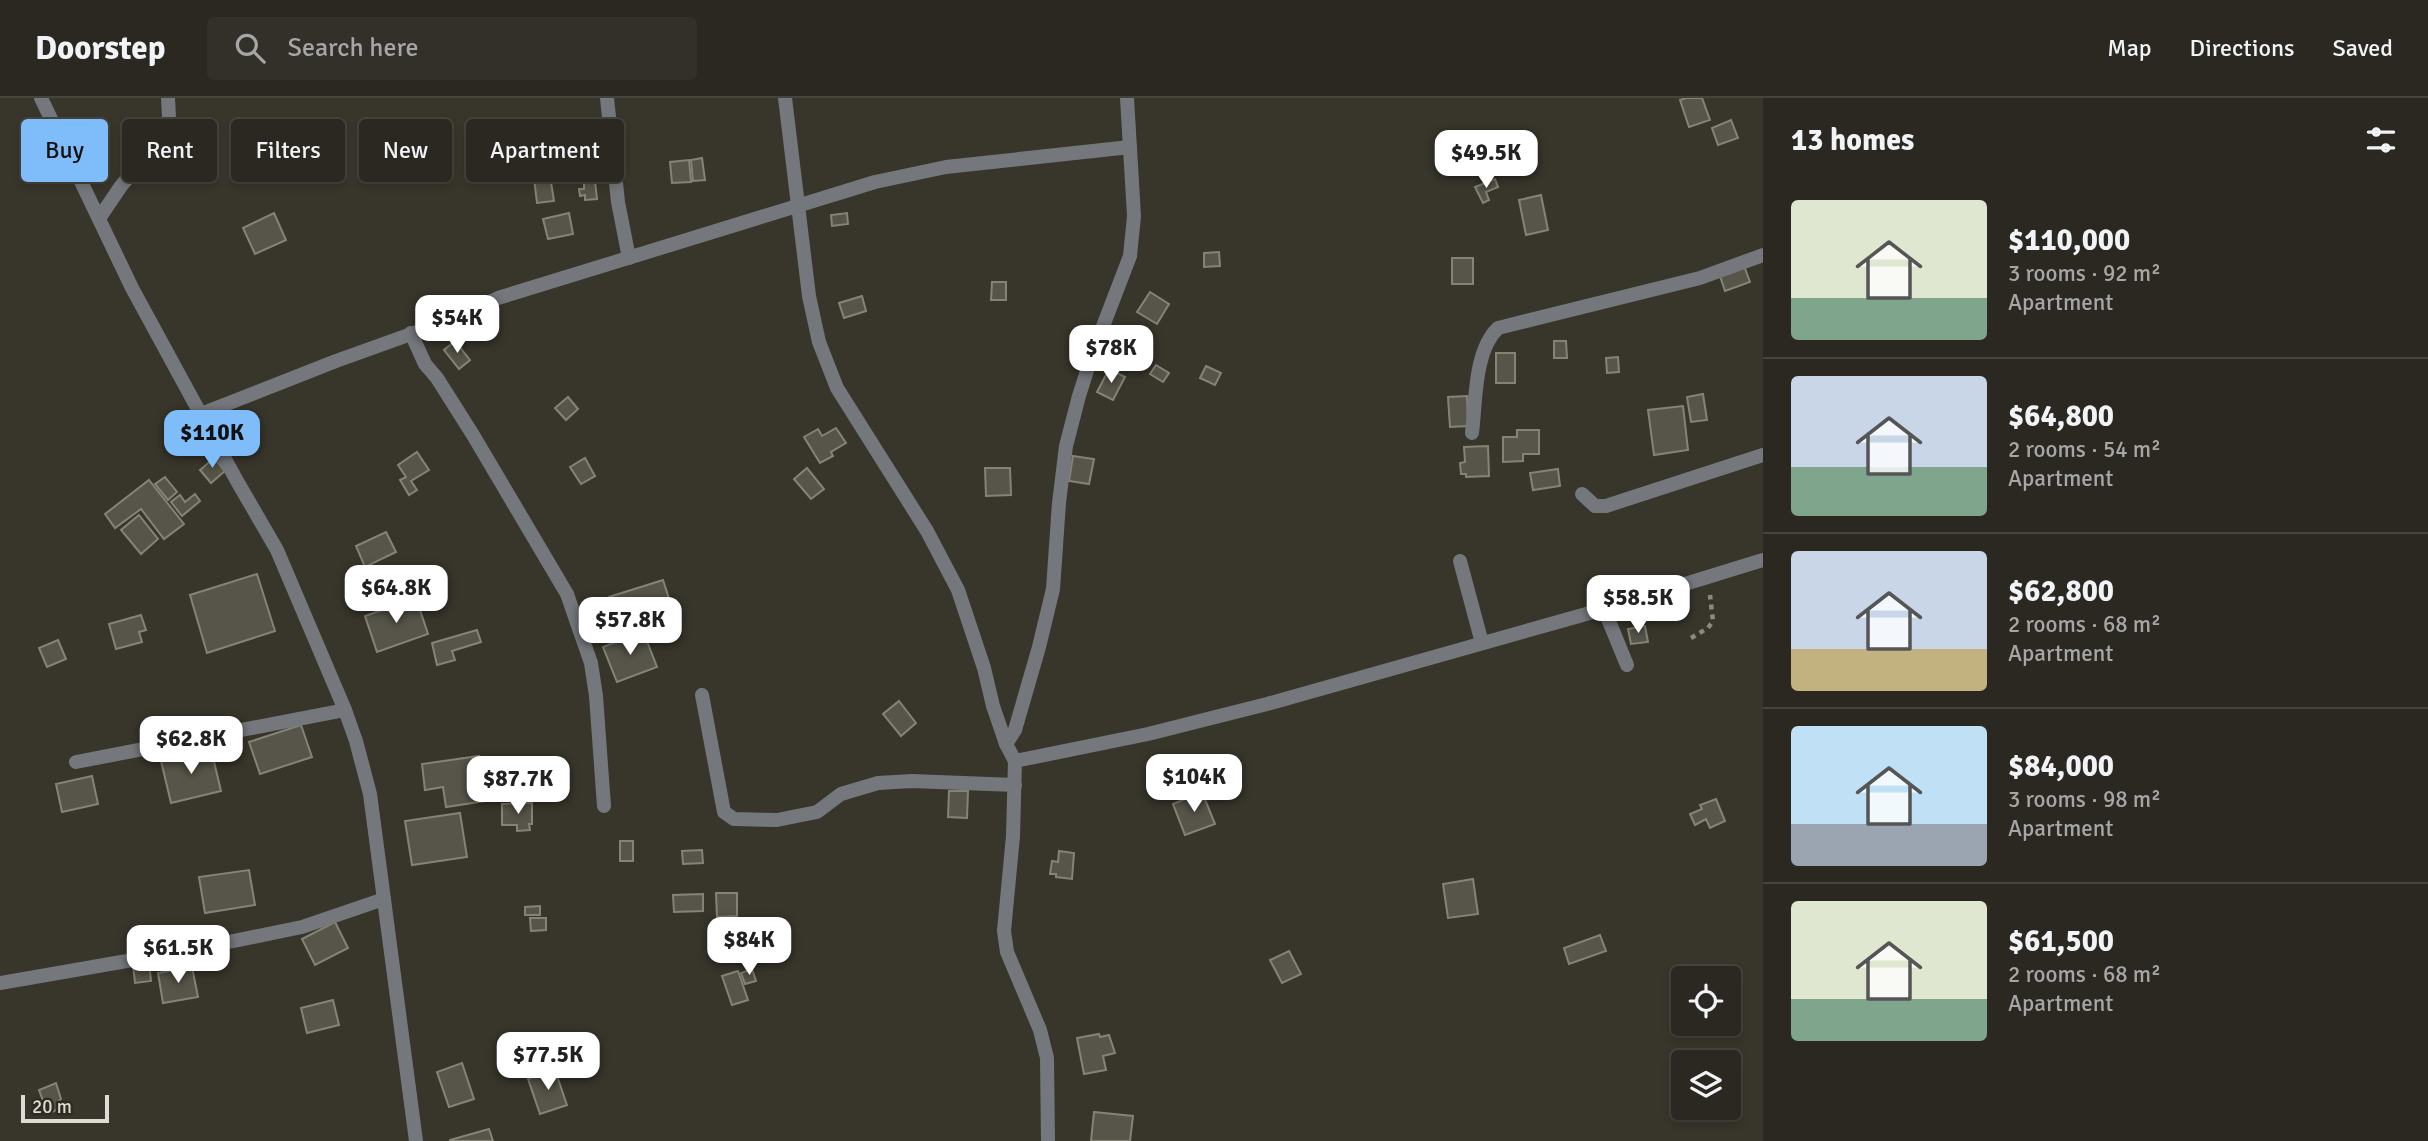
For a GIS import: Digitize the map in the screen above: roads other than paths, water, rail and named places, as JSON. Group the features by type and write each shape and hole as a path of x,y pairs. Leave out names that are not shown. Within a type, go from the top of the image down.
{"street":[{"path":"41,98 132,288 277,550 345,710 370,794 416,1141"},
{"path":"100,217 121,186 162,138 169,117 168,98"},
{"path":"607,98 618,202 629,258"},
{"path":"785,98 809,296 818,342 837,388 927,531 958,590 969,618 993,706 1015,761 1013,836 1004,930 1007,952 1040,1030 1047,1058 1048,1141"},
{"path":"1006,744 1015,730 1053,589 1065,457 1079,396 1130,256 1134,216 1126,98"},
{"path":"201,414 453,319 498,298 875,182 946,167 1130,147"},
{"path":"1472,433 1482,355 1488,338 1498,328 1700,278 1763,255"},
{"path":"411,333 425,364 474,435 567,594 592,663 604,806"},
{"path":"1582,494 1595,506 1606,506 1763,455"},
{"path":"1015,761 1148,734 1375,675 1763,560"},
{"path":"1460,561 1482,643"},
{"path":"1604,609 1627,666"},
{"path":"702,695 724,812 734,819 778,820 817,812 841,794 878,783 1015,785"},
{"path":"76,762 345,710"},
{"path":"0,983 190,950 302,927 384,899"}]}
